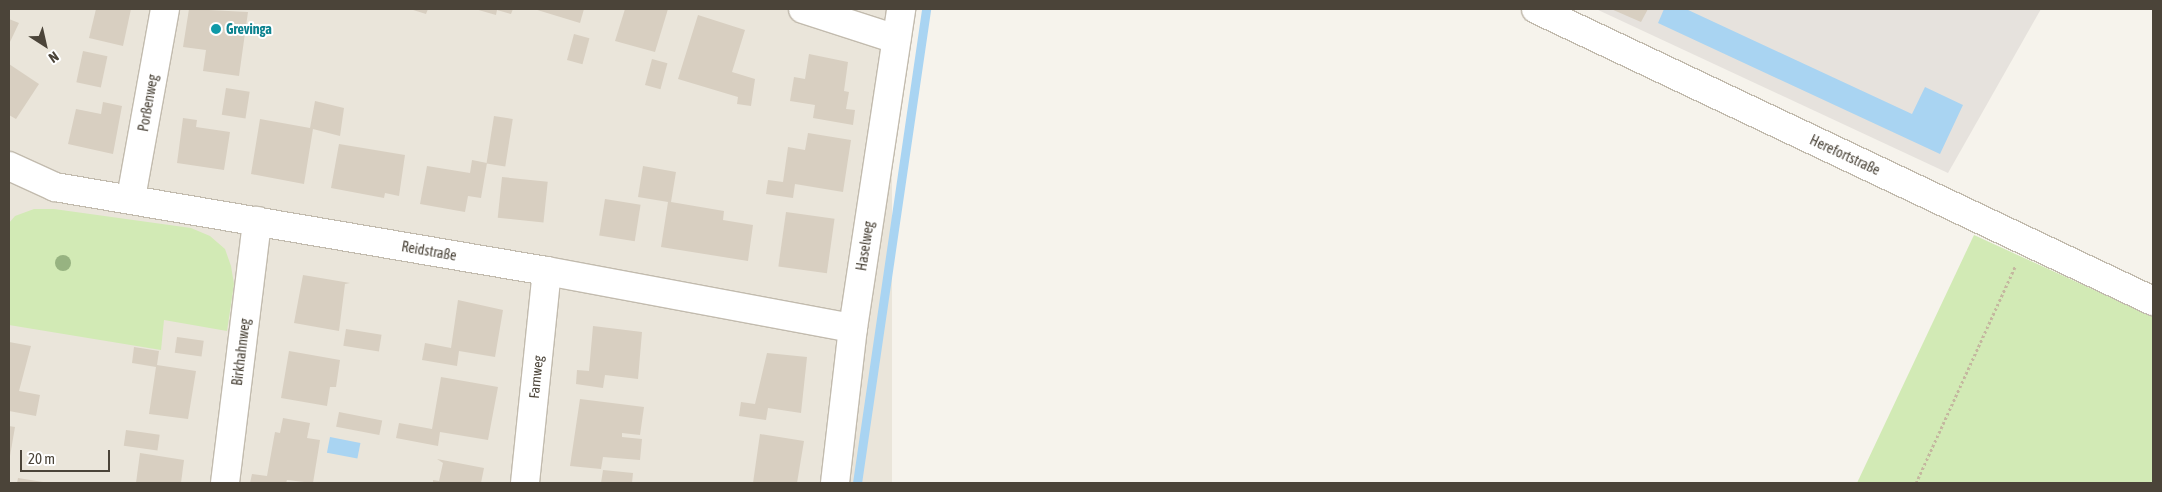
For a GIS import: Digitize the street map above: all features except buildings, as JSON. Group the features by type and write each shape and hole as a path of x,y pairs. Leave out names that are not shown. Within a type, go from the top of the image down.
{"street":[{"name":"Porßenweg","path":"131,198 165,9"},
{"path":"803,9 896,39"},
{"name":"Haselweg","path":"835,483 852,328 901,9"},
{"name":"Herefortstraße","path":"1536,9 2153,301"},
{"name":"Reidstraße","path":"9,166 55,187 131,198 548,271 852,328"},
{"name":"Birkhahnweg","path":"224,483 257,221"},
{"name":"Farnweg","path":"525,483 548,271"}],"path":[{"path":"1916,483 2027,242"}],"shaded area":[{"path":"9,9 892,9 892,483 9,483"},
{"path":"1596,9 2041,9 1948,173"}],"green space":[{"path":"34,209 54,209 191,228 210,236 225,249 231,266 234,284 227,331 164,320 161,350 9,325 9,223 15,216"},
{"path":"1974,235 2153,317 2153,483 1857,483"}],"water":[{"path":"1664,9 1686,9 1912,114 1925,87 1963,105 1940,154 1658,23"},
{"path":"330,437 360,443 357,459 327,453"}],"waterway":[{"path":"857,483 926,9"}],"place":[{"name":"Grevinga","path":"216,29"}]}
